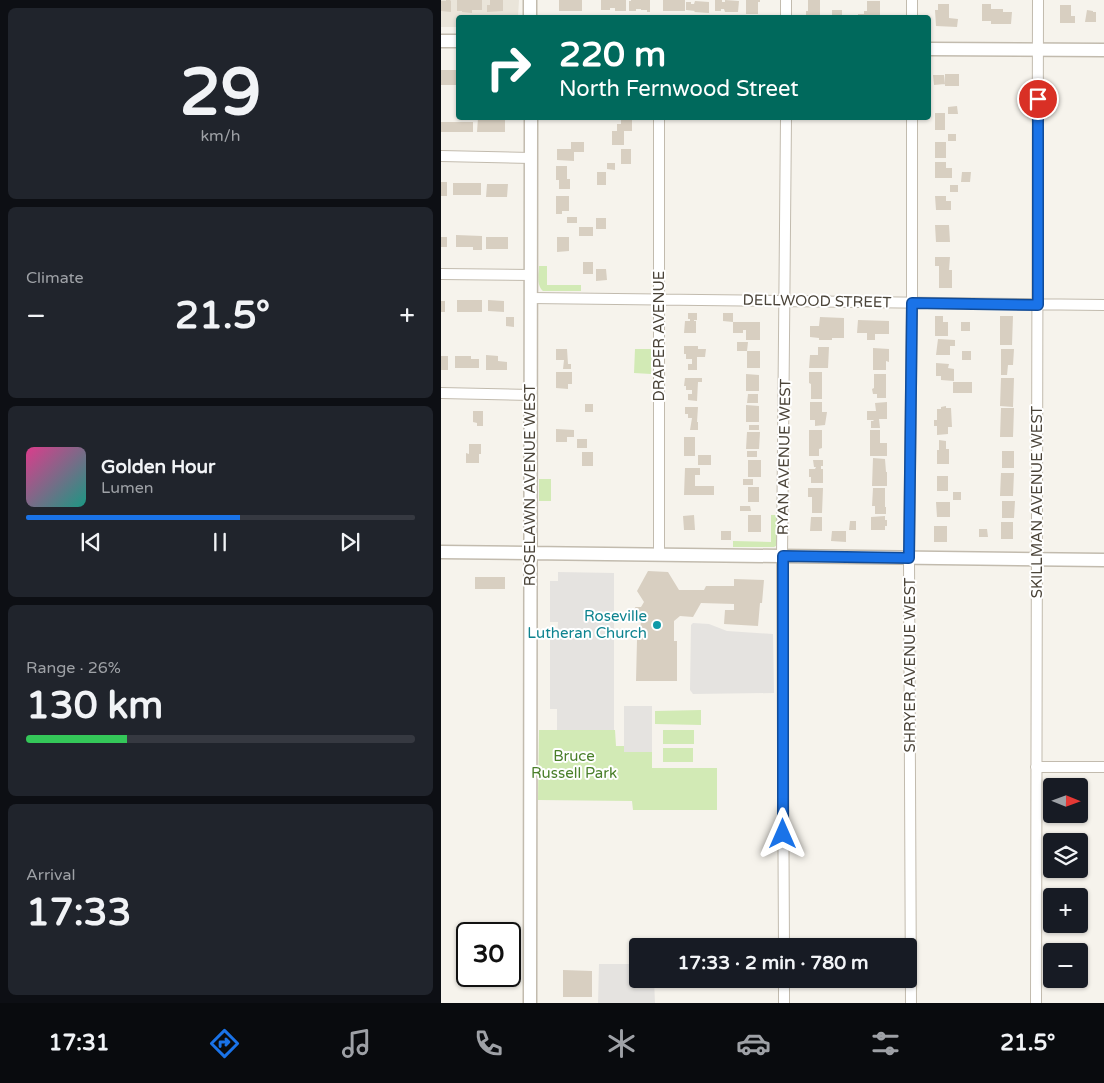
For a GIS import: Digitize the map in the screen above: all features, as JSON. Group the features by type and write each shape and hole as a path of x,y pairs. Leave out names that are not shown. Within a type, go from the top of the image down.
{"street":[{"path":"530,0 530,15"},
{"path":"786,0 786,15"},
{"path":"912,0 912,15"},
{"name":"SKILLMAN AVENUE WEST","path":"1037,1003 1038,0"},
{"path":"441,41 456,41"},
{"path":"931,49 1104,50"},
{"name":"ROSELAWN AVENUE WEST","path":"530,1003 531,120"},
{"name":"DRAPER AVENUE","path":"659,120 659,555"},
{"name":"RYAN AVENUE WEST","path":"784,938 783,556 786,120"},
{"name":"SHRYER AVENUE WEST","path":"911,1003 909,558 912,120"},
{"path":"441,156 531,158"},
{"path":"441,274 531,275"},
{"name":"DELLWOOD STREET","path":"531,298 1104,306"},
{"path":"441,393 530,395"},
{"path":"441,552 1104,560"},
{"path":"1036,767 1104,767"},
{"path":"784,988 784,1003"}],"shaded area":[{"path":"441,0 519,0 518,15 456,15 456,27 441,27"},
{"path":"558,572 614,573 614,730 557,730 557,709 550,709 550,639 557,639 558,622 550,622 550,581 558,581"},
{"path":"693,623 709,624 727,631 773,634 774,693 693,694 690,690 691,625"},
{"path":"624,706 652,706 652,752 624,752"},
{"path":"599,964 629,964 629,988 654,988 655,1003 598,1003"}],"green space":[{"path":"539,266 547,266 547,285 581,285 581,291 543,291 539,282"},
{"path":"635,349 652,349 651,374 634,373"},
{"path":"539,479 551,479 551,501 539,501"},
{"path":"771,515 778,515 778,542 776,546 733,547 733,541 771,542"},
{"path":"701,710 701,725 655,724 655,711"},
{"name":"Bruce Russell Park","path":"539,730 615,730 616,746 624,746 624,752 652,752 652,768 717,768 717,810 633,810 632,801 538,800"},
{"path":"663,730 694,730 694,744 663,744"},
{"path":"663,748 693,748 693,762 663,762"}],"building":[{"path":"457,0 482,0 482,10 472,10 472,13 457,11"},
{"path":"490,0 503,0 503,11 487,12 487,5 490,5"},
{"path":"559,0 582,0 582,11 559,11"},
{"path":"601,0 626,0 626,11 615,11 615,8 601,10"},
{"path":"650,0 650,12 641,9 629,11 629,1"},
{"path":"663,0 685,0 685,11 663,11"},
{"path":"715,0 722,0 722,2 725,2 725,0 739,1 738,12 725,12 724,9 715,11"},
{"path":"746,0 760,0 758,2 758,14 746,14"},
{"path":"808,0 820,0 820,15 806,15 806,11 808,11"},
{"path":"441,1 451,1 451,12 441,11"},
{"path":"695,1 709,2 709,13 686,10 686,2 694,4"},
{"path":"867,1 880,1 880,15 858,15 864,14 864,11 867,11"},
{"path":"938,4 949,4 949,18 958,19 957,27 936,26 935,10 938,10"},
{"path":"982,4 991,4 991,9 1003,9 1003,12 1012,12 1011,24 991,24 991,21 982,21"},
{"path":"1060,5 1071,5 1071,16 1075,16 1075,23 1060,23"},
{"path":"832,10 842,10 842,15 832,15"},
{"path":"1087,10 1096,12 1096,22 1085,22"},
{"path":"441,70 456,70 456,85 441,85"},
{"path":"945,74 959,74 959,86 945,86"},
{"path":"933,75 944,75 945,84 934,85"},
{"path":"957,106 958,114 948,114 948,107"},
{"path":"935,113 945,113 945,130 935,130"},
{"path":"478,120 505,120 505,132 477,132"},
{"path":"621,120 632,120 632,131 624,131 624,145 612,145 612,131 617,131 617,124 621,124"},
{"path":"441,122 473,122 473,132 441,132"},
{"path":"948,134 956,134 956,141 948,141"},
{"path":"571,142 584,142 584,152 574,152 574,161 557,160 557,149 571,149"},
{"path":"935,142 946,142 946,158 935,158"},
{"path":"621,149 631,149 631,164 621,164"},
{"path":"935,162 946,162 946,168 952,168 952,178 935,178"},
{"path":"607,163 615,163 615,170 607,169"},
{"path":"556,166 567,166 567,179 570,179 570,189 559,189 559,180 556,180"},
{"path":"597,172 606,172 606,185 597,185"},
{"path":"962,172 971,172 970,182 961,182"},
{"path":"441,182 447,182 447,196 441,196"},
{"path":"453,183 481,183 481,195 453,195"},
{"path":"487,184 508,184 507,197 486,197"},
{"path":"950,185 958,185 958,192 950,192"},
{"path":"556,196 569,196 569,211 562,211 562,214 556,214"},
{"path":"935,196 946,196 946,201 951,201 951,210 936,210"},
{"path":"567,217 577,217 577,223 567,223"},
{"path":"596,218 606,218 606,229 596,229"},
{"path":"935,225 949,225 950,242 936,242"},
{"path":"579,227 593,227 593,236 579,236"},
{"path":"456,235 482,236 482,250 473,250 473,247 456,247"},
{"path":"441,237 447,237 447,247 441,247"},
{"path":"486,237 508,237 508,249 486,249"},
{"path":"557,237 569,237 569,251 557,252"},
{"path":"935,257 950,257 949,270 952,270 952,288 939,288 939,266 935,266"},
{"path":"583,262 593,262 593,274 583,274"},
{"path":"596,269 606,269 607,280 596,281"},
{"path":"457,300 482,300 482,312 457,312"},
{"path":"488,300 504,301 504,312 488,311"},
{"path":"441,301 445,301 445,312 441,312"},
{"path":"688,313 697,313 697,320 694,320 696,321 696,333 684,333 685,321 690,321"},
{"path":"723,313 733,313 733,322 723,321"},
{"path":"935,316 943,316 943,322 948,322 948,336 935,336"},
{"path":"1000,316 1013,316 1012,345 1000,345"},
{"path":"506,317 514,317 514,327 506,326"},
{"path":"820,317 844,318 844,338 819,340 819,338 810,337 810,326 819,326"},
{"path":"858,320 889,321 889,334 875,334 875,340 867,340 867,333 857,333"},
{"path":"733,322 760,322 760,340 746,340 746,330 743,330 743,333 733,333"},
{"path":"961,322 970,322 970,331 961,331"},
{"path":"938,339 955,340 955,346 950,346 950,355 936,355"},
{"path":"737,342 748,342 747,351 737,351"},
{"path":"684,346 698,346 698,349 706,349 705,357 697,357 697,370 688,370 688,364 692,364 692,359 686,359"},
{"path":"818,347 829,347 828,368 809,368 810,355 818,355"},
{"path":"873,348 889,349 889,362 886,361 886,370 873,370"},
{"path":"556,349 567,349 568,364 571,364 571,369 563,369 564,360 556,360"},
{"path":"1001,349 1014,349 1013,365 1008,365 1007,375 1001,375"},
{"path":"747,351 760,351 760,368 747,368"},
{"path":"962,351 971,351 971,360 962,360"},
{"path":"486,355 498,356 498,361 507,362 507,370 486,370"},
{"path":"441,356 448,356 448,370 441,370"},
{"path":"455,356 471,356 471,359 479,359 479,368 455,368"},
{"path":"936,363 949,364 948,368 954,369 954,381 941,380 941,376 936,376"},
{"path":"556,372 572,372 572,384 568,384 568,389 556,388"},
{"path":"809,372 822,372 822,399 811,399"},
{"path":"746,374 759,375 759,391 746,391"},
{"path":"874,374 886,374 886,398 877,398 877,394 873,394"},
{"path":"685,378 702,378 702,382 698,382 697,401 688,400 688,394 692,394 692,390 686,390 686,386 684,386"},
{"path":"1001,378 1014,378 1013,407 1000,406"},
{"path":"953,382 972,382 972,393 953,393"},
{"path":"748,394 758,394 758,403 747,403"},
{"path":"810,402 822,402 822,412 827,412 825,425 815,426 815,420 810,420"},
{"path":"887,402 887,419 879,419 880,428 871,428 871,421 874,421 867,420 867,411 876,411 875,403"},
{"path":"585,404 593,404 593,412 585,412"},
{"path":"746,405 759,406 759,422 746,422"},
{"path":"946,406 946,408 951,408 952,427 948,427 948,434 937,435 937,426 934,426 934,420 937,420 937,409"},
{"path":"685,407 698,407 698,430 690,430 692,418 688,418 688,414 685,414"},
{"path":"1001,408 1014,408 1013,437 1000,437"},
{"path":"473,411 483,411 483,426 477,426 477,423 473,422"},
{"path":"749,425 759,425 759,430 749,430"},
{"path":"556,429 574,430 574,437 567,437 567,442 556,442"},
{"path":"809,430 822,430 822,448 819,449 819,456 809,456"},
{"path":"870,430 880,430 880,443 887,443 887,456 870,456"},
{"path":"747,432 760,432 759,449 746,449"},
{"path":"684,437 695,437 695,456 684,456"},
{"path":"577,439 587,439 587,448 577,448"},
{"path":"939,440 946,441 946,449 949,449 949,464 937,464"},
{"path":"469,444 481,444 479,463 466,463 466,453 469,454"},
{"path":"747,451 757,451 757,457 747,457"},
{"path":"1002,451 1014,451 1014,468 1002,468"},
{"path":"582,452 593,452 593,466 582,466"},
{"path":"698,455 711,455 711,465 698,465"},
{"path":"873,458 885,459 887,486 872,486"},
{"path":"748,460 761,460 761,477 748,477"},
{"path":"813,460 823,460 821,469 823,469 823,483 811,483 809,469 815,469 816,467 814,467"},
{"path":"685,468 700,468 700,475 695,475 695,486 714,486 714,495 684,495"},
{"path":"1001,473 1014,473 1013,496 1000,496"},
{"path":"937,476 948,476 948,491 937,491"},
{"path":"743,479 753,479 753,485 743,485"},
{"path":"748,487 759,487 759,502 748,502"},
{"path":"808,488 823,488 822,513 812,513 812,497 808,497"},
{"path":"873,488 885,488 886,514 875,514 875,506 872,506"},
{"path":"953,492 961,492 961,500 953,500"},
{"path":"1002,501 1015,501 1014,518 1002,518"},
{"path":"936,502 950,502 950,517 937,517"},
{"path":"740,506 750,506 751,511 740,511"},
{"path":"694,515 695,530 684,530 683,516"},
{"path":"748,515 761,515 761,532 748,532"},
{"path":"885,516 887,526 885,526 885,530 871,530 871,517"},
{"path":"811,517 822,517 822,531 810,531"},
{"path":"850,521 856,521 856,530 849,530"},
{"path":"1001,522 1013,522 1013,539 1001,539"},
{"path":"934,526 947,526 947,542 934,542"},
{"path":"979,529 987,529 988,537 979,537"},
{"path":"721,531 731,531 731,540 721,540"},
{"path":"832,531 846,531 846,542 831,541"},
{"name":"Roseville Lutheran Church","path":"648,571 668,572 679,590 704,590 706,586 734,586 734,579 764,580 758,626 724,624 725,610 734,610 734,604 701,603 693,617 680,616 674,621 674,641 677,641 677,681 636,681 637,640 639,640 641,621 635,607 641,607 644,602 637,591"},
{"path":"475,577 505,577 505,589 475,589"},
{"path":"563,970 592,971 592,997 563,997"}],"place":[{"name":"Roseville Lutheran Church","path":"657,625"}],"route":[{"path":"783,834 783,556 909,558 912,303 1038,305 1038,99"}]}
